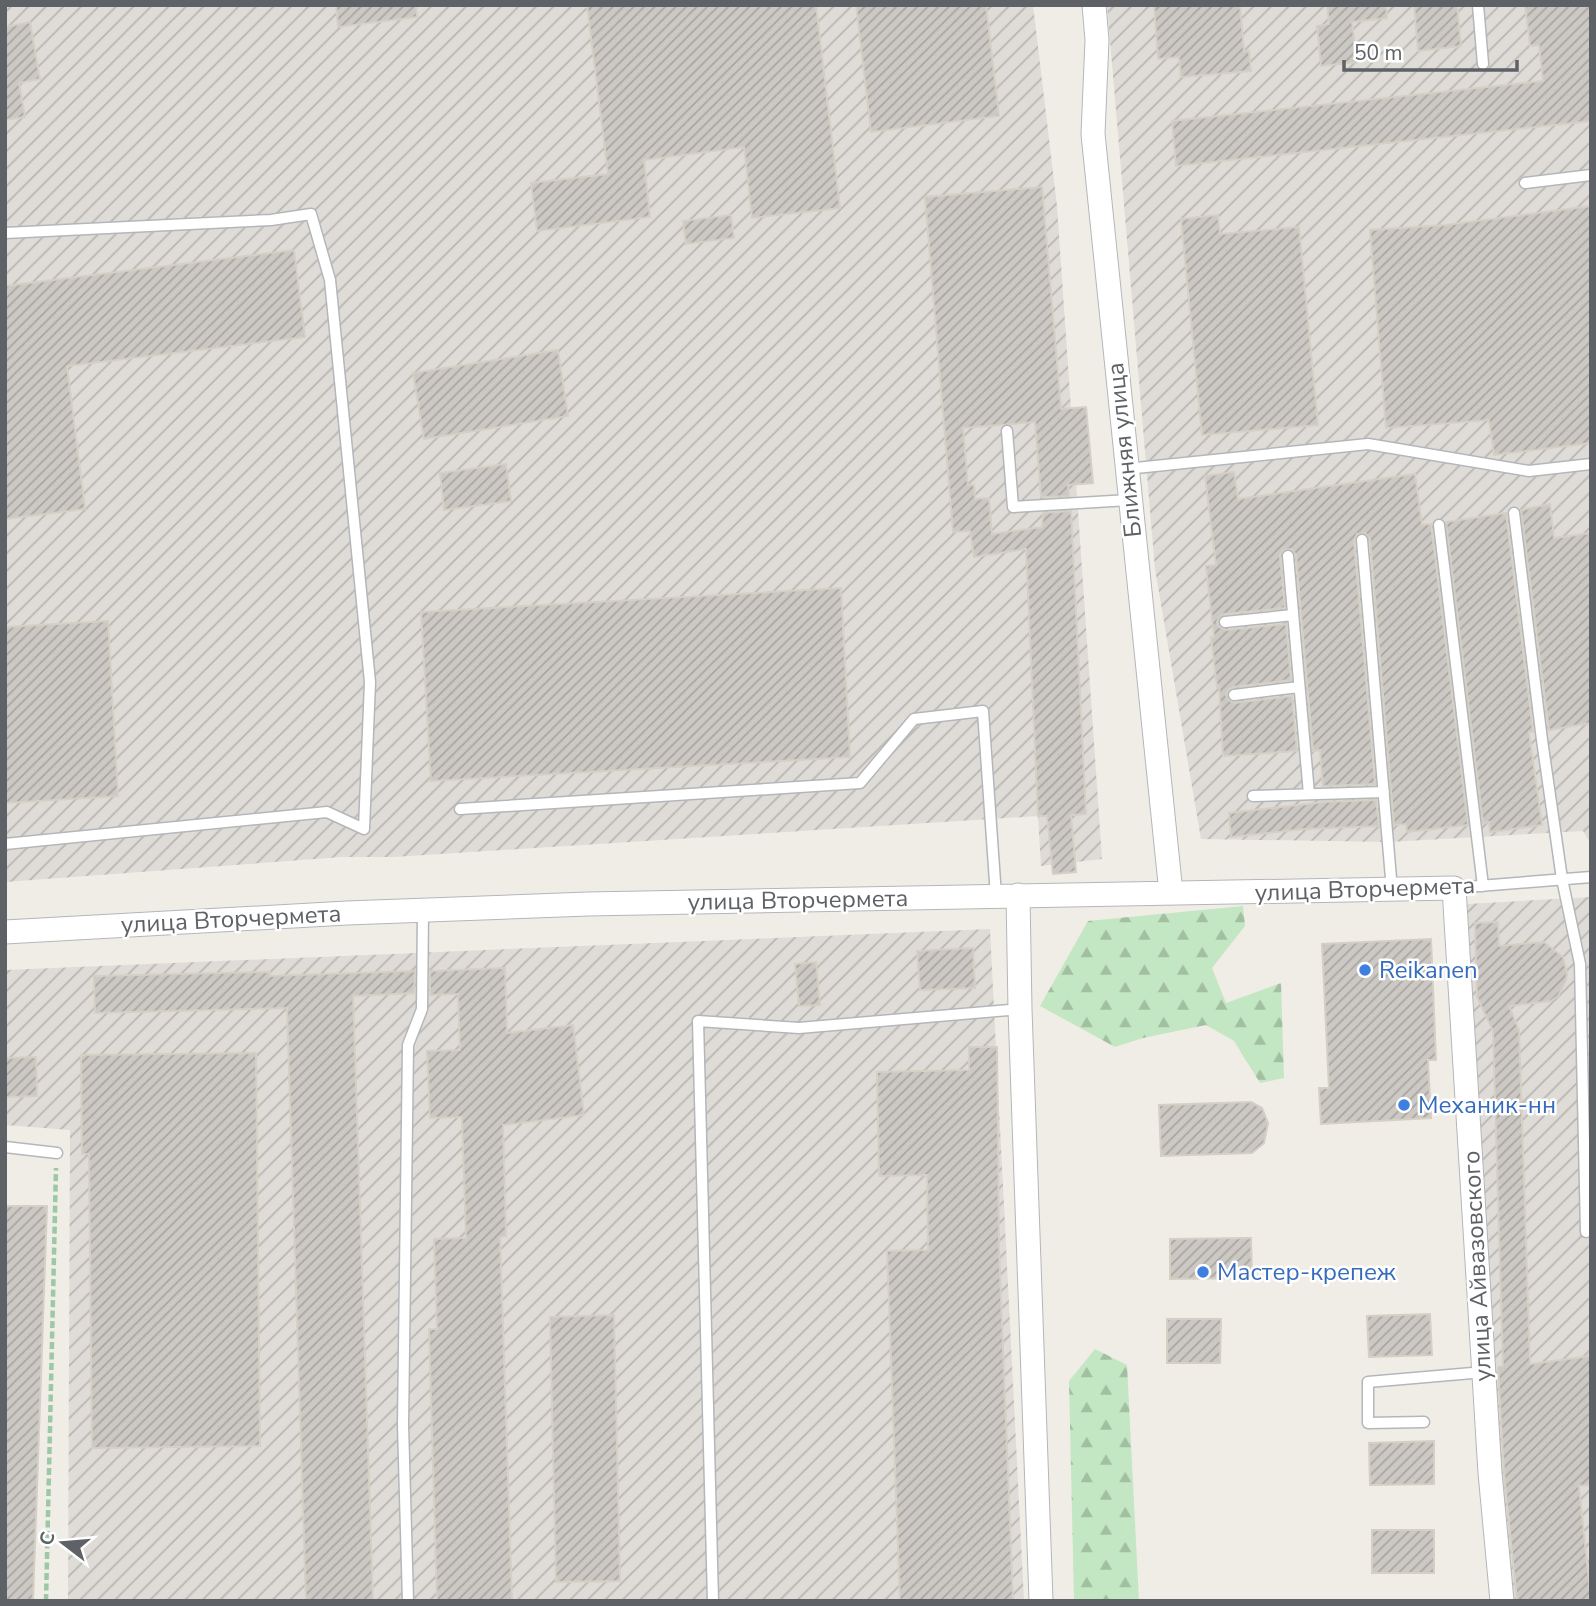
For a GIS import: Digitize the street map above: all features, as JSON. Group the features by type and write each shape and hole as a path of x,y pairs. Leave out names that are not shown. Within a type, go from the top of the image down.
{"street":[{"name":"Ближняя улица","path":"1094,5 1097,40 1093,134 1171,893"},
{"name":"улица Вторчермета","path":"5,932 335,914 588,904 1454,888"},
{"name":"улица Айвазовского","path":"1454,888 1484,1372 1502,1601"},
{"path":"1007,896 1020,1009 1041,1601"}],"lane":[{"path":"1478,5 1483,64"},
{"path":"1525,183 1591,175"},
{"path":"5,233 271,220 311,214 330,280 370,682 364,829 327,812 5,844"},
{"path":"1007,431 1013,507 1129,500"},
{"path":"1126,469 1368,444 1529,471 1591,464"},
{"path":"1514,513 1562,879 1580,964 1586,1231"},
{"path":"1439,525 1483,886"},
{"path":"1362,540 1392,890"},
{"path":"1288,556 1309,794"},
{"path":"1225,622 1293,615"},
{"path":"1234,695 1299,687"},
{"path":"460,809 860,783 914,719 983,711 1007,896"},
{"path":"1253,796 1384,792"},
{"name":"улица Вторчермета","path":"1454,888 1591,877"},
{"path":"408,1601 403,1425 408,1045 422,1009 423,911"},
{"path":"713,1601 698,1021 799,1028 1020,1009"},
{"path":"5,1147 57,1153"},
{"path":"1423,1422 1368,1423 1368,1382 1484,1372"}],"path":[{"path":"46,1601 57,1153"}],"shaded area":[{"path":"5,5 1033,5 1057,206 1102,859 1041,866 1038,816 394,857 342,857 5,882"},
{"path":"1107,5 1591,5 1591,844 1583,831 1388,842 1201,839 1155,569"},
{"path":"1591,897 1591,1601 1513,1601 1488,1359 1467,904"},
{"path":"990,929 1024,1601 68,1601 70,1130 5,1125 5,970"}],"green space":[{"path":"1243,906 1245,926 1212,968 1226,1003 1281,983 1284,1078 1260,1083 1234,1041 1206,1025 1143,1038 1115,1047 1040,1006 1088,921"},
{"path":"1095,1349 1127,1365 1139,1601 1074,1601 1069,1381"}],"building":[{"path":"336,5 416,5 417,17 338,27"},
{"path":"587,5 816,5 840,208 752,218 744,147 644,160 650,217 537,231 531,183 608,174"},
{"path":"856,5 986,5 999,116 871,132"},
{"path":"1154,5 1240,5 1244,51 1249,51 1251,71 1181,77 1179,57 1158,59"},
{"path":"1327,5 1386,5 1387,18 1352,22 1357,62 1321,66 1317,26 1329,24"},
{"path":"1414,5 1457,5 1461,46 1418,51"},
{"path":"1525,5 1591,5 1591,121 1176,166 1172,121 1543,81 1539,45 1530,46"},
{"path":"30,22 40,79 19,83 25,117 5,120 5,27"},
{"path":"1042,187 1061,409 1086,407 1093,483 1068,485 1069,496 1041,497 1035,422 963,428 968,485 974,485 975,499 989,498 992,534 1042,527 1043,513 1071,511 1086,814 1071,815 1076,872 1053,874 1047,816 1038,816 1026,549 974,557 970,531 953,532 925,197"},
{"path":"1591,206 1591,443 1494,455 1489,420 1386,428 1370,230 1446,225"},
{"path":"731,215 734,238 686,244 683,221"},
{"path":"1218,215 1220,234 1299,227 1318,425 1202,435 1181,219"},
{"path":"294,250 305,337 67,366 85,509 5,519 5,286"},
{"path":"558,350 568,416 424,439 413,373"},
{"path":"506,464 511,501 444,510 440,473"},
{"path":"1234,472 1238,499 1415,474 1422,525 1431,524 1468,825 1407,832 1406,824 1394,825 1370,539 1365,533 1357,534 1354,541 1375,784 1323,786 1320,750 1313,751 1296,555 1291,549 1283,550 1280,556 1285,608 1224,614 1217,622 1219,627 1226,630 1286,624 1291,680 1233,687 1226,695 1228,700 1234,703 1292,696 1297,751 1223,756 1219,686 1217,687 1211,637 1214,637 1206,566 1216,565 1205,476"},
{"path":"1550,504 1554,538 1591,533 1591,723 1549,730 1521,510"},
{"path":"1506,513 1533,732 1529,732 1542,825 1490,832 1489,822 1483,823 1446,522"},
{"path":"841,588 850,757 431,781 421,612"},
{"path":"108,621 118,796 5,803 5,627"},
{"path":"1376,800 1379,826 1304,829 1231,837 1229,813 1325,802"},
{"path":"1498,922 1499,946 1544,942 1563,957 1567,973 1558,996 1551,1001 1509,1006 1519,1030 1530,1364 1591,1356 1591,1485 1579,1486 1591,1601 1517,1601 1504,1472 1498,1367 1503,1366 1493,1031 1477,997 1475,923"},
{"path":"1431,939 1436,1060 1428,1060 1431,1118 1321,1124 1319,1088 1329,1088 1322,944"},
{"path":"973,948 975,988 920,990 917,951"},
{"path":"816,962 820,1005 799,1006 795,964"},
{"path":"505,968 507,1033 573,1025 584,1115 503,1125 506,1236 500,1237 512,1601 437,1601 429,1329 437,1329 434,1239 466,1238 462,1117 430,1118 427,1051 460,1050 458,994 430,995 430,971"},
{"path":"415,971 414,993 353,996 373,1601 306,1601 287,1008 95,1013 94,976 270,972 270,976"},
{"path":"969,1047 997,1047 999,1247 1013,1600 900,1601 887,1251 928,1250 927,1175 879,1176 877,1072 969,1070"},
{"path":"256,1053 260,1446 92,1448 89,1154 82,1154 81,1055"},
{"path":"36,1057 37,1096 5,1097 5,1058"},
{"path":"1251,1102 1262,1108 1268,1123 1264,1143 1252,1153 1161,1156 1159,1105"},
{"path":"5,1206 47,1206 33,1601 5,1601"},
{"path":"1251,1238 1252,1278 1170,1279 1170,1239"},
{"path":"1430,1314 1432,1355 1369,1357 1367,1316"},
{"path":"614,1315 620,1581 556,1582 550,1317"},
{"path":"1167,1319 1221,1319 1220,1363 1167,1363"},
{"path":"1434,1441 1434,1484 1370,1485 1369,1443"},
{"path":"1372,1530 1434,1530 1434,1573 1372,1573"}],"place":[{"name":"Reikanen","path":"1365,970"},
{"name":"Механик-нн","path":"1404,1105"},
{"name":"Мастер-крепеж","path":"1203,1272"}]}
